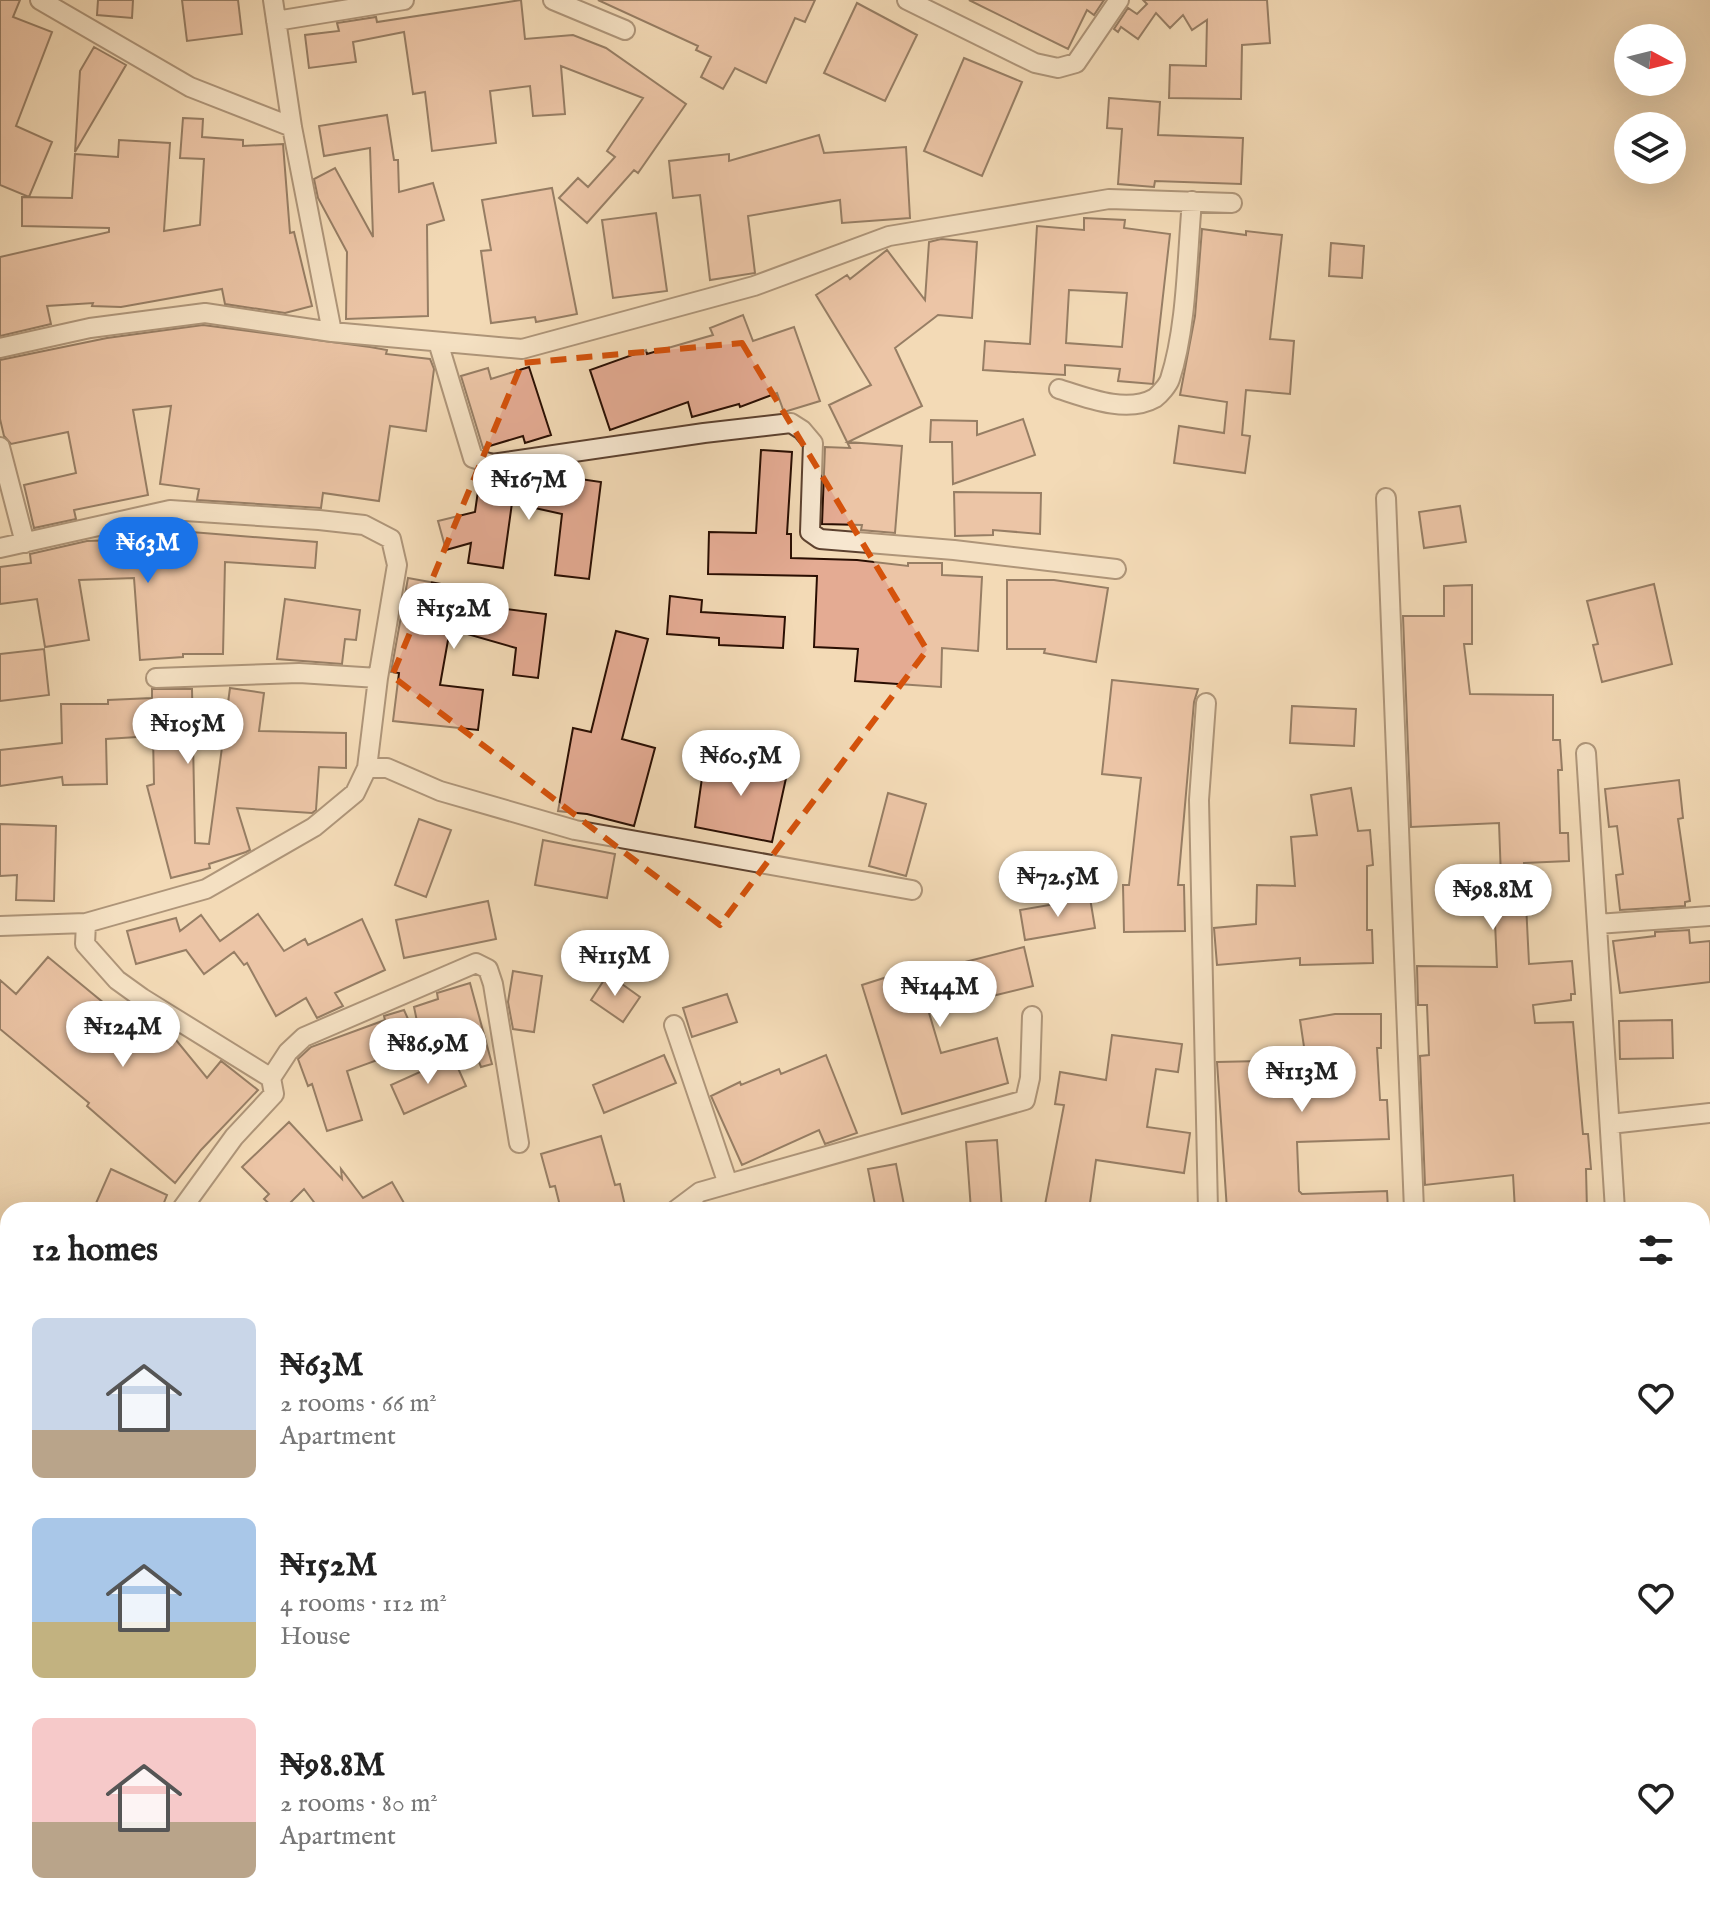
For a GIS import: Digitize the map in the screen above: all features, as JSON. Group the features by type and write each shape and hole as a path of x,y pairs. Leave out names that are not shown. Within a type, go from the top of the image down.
{"street":[{"path":"40,0 190,87 292,127"},
{"path":"273,0 292,127 332,332"},
{"path":"276,21 404,0"},
{"path":"553,0 625,30"},
{"path":"907,0 1035,63 1058,68 1076,63 1119,0"},
{"path":"0,348 90,328 205,313 332,332 522,349 754,286 889,236 1109,199 1232,203"},
{"path":"1059,389 1091,400 1133,405 1156,397 1169,382 1181,322 1192,201"},
{"path":"438,342 473,458 492,464 791,423 813,443 810,532 820,539 954,550 1116,569"},
{"path":"0,447 25,543"},
{"path":"1386,498 1414,1202"},
{"path":"0,548 170,510 364,525 391,539 397,565 367,768 355,793 314,827 206,889 86,923 0,926"},
{"path":"156,678 299,673 378,678"},
{"path":"1206,703 1199,813 1208,1202"},
{"path":"1586,753 1615,1202"},
{"path":"367,768 387,768 440,791 575,830 912,890"},
{"path":"1597,924 1710,916"},
{"path":"86,923 85,944 117,980 271,1078"},
{"path":"187,1202 234,1137 274,1094 271,1078 288,1052 304,1037 476,963 488,969 493,984 519,1143"},
{"path":"687,1202 700,1192 1025,1100 1030,1078 1032,1016"},
{"path":"674,1025 728,1184"},
{"path":"1610,1124 1710,1113"}],"highlighted area":[{"path":"742,343 927,650 720,925 392,676 522,363"}],"building":[{"path":"0,0 20,0 13,17 52,32 16,126 52,142 29,197 0,185"},
{"path":"98,0 133,0 132,18 97,15"},
{"path":"182,0 238,0 242,34 187,41"},
{"path":"521,0 525,39 573,35 606,48 686,104 638,173 634,170 587,223 559,198 578,178 588,187 615,157 607,151 643,98 561,66 565,114 533,116 530,86 490,91 496,143 432,151 425,92 413,94 404,32 353,42 356,62 309,68 305,35 339,31 337,23 376,17 377,22"},
{"path":"598,0 815,0 805,22 795,18 766,83 735,68 723,89 701,77 711,57 696,50 698,46"},
{"path":"969,0 1104,0 1094,15 1087,10 1068,49"},
{"path":"1143,0 1267,0 1270,43 1242,45 1241,99 1169,98 1170,65 1206,66 1207,20 1192,30 1183,15 1170,28 1156,13 1138,39 1121,27 1118,32 1114,29 1128,8 1137,14 1147,4"},
{"path":"857,3 917,35 885,101 824,73"},
{"path":"94,47 126,65 75,152 80,71"},
{"path":"964,58 1022,82 982,176 924,151"},
{"path":"1109,98 1160,102 1158,135 1243,138 1241,184 1155,181 1154,187 1118,184 1122,129 1107,128"},
{"path":"387,115 394,160 398,160 399,192 433,183 444,220 427,225 428,316 346,319 347,252 318,198 314,179 335,168 373,237 370,148 324,156 319,126"},
{"path":"183,118 203,119 202,137 243,140 243,146 283,144 290,233 294,232 312,306 285,313 225,304 222,289 121,307 92,306 93,303 47,306 51,324 0,336 0,257 109,232 109,228 22,226 22,197 72,198 75,154 118,157 119,140 170,143 164,231 200,225 204,159 180,158"},
{"path":"819,135 824,153 906,147 910,218 842,223 840,200 748,216 755,273 710,280 700,195 673,198 669,161 729,154 729,161"},
{"path":"552,188 577,314 536,322 535,317 491,323 481,251 491,250 482,200"},
{"path":"656,213 667,291 613,298 602,220"},
{"path":"1084,218 1125,220 1124,228 1170,234 1153,384 1118,381 1120,369 1065,365 1065,375 983,370 985,341 1030,344 1037,226 1084,230","holes":["1069,290 1127,293 1122,347 1066,343"]},
{"path":"1202,229 1246,235 1246,231 1282,235 1270,339 1294,341 1290,394 1246,390 1242,435 1250,436 1245,473 1174,463 1179,426 1224,433 1227,402 1180,395 1195,316"},
{"path":"941,239 977,242 972,318 938,315 895,348 922,406 848,442 902,446 895,533 861,530 862,525 822,524 825,447 850,448 829,405 871,385 816,295 847,275 850,279 887,250 925,300 929,242"},
{"path":"1331,243 1364,246 1362,278 1329,276"},
{"path":"743,315 753,341 794,327 820,401 784,412 777,393 740,407 739,404 692,417 688,402 610,430 590,370 646,350 647,354 713,335 710,328"},
{"path":"203,325 370,347 387,350 386,354 430,359 434,369 426,431 390,426 379,501 323,493 321,508 197,500 199,489 160,484 171,406 133,410 148,495 74,510 76,519 34,528 24,485 76,473 68,432 11,444 4,436 0,419 0,360 107,338"},
{"path":"529,367 551,435 525,443 523,436 483,448 461,376 488,368 491,379"},
{"path":"1023,419 1035,455 953,484 952,442 930,442 931,420 977,421 977,435"},
{"path":"761,450 792,452 787,534 791,534 791,558 857,560 908,566 908,563 942,563 942,575 982,577 978,651 942,648 941,687 855,681 858,649 814,647 817,576 708,574 709,532 756,533"},
{"path":"480,477 529,484 530,481 565,489 566,477 601,482 589,579 555,575 562,514 512,503 503,568 468,563 471,543 446,550 438,521 475,512"},
{"path":"954,492 1041,493 1040,534 993,530 993,535 955,536"},
{"path":"1460,506 1466,542 1424,548 1419,512"},
{"path":"154,529 317,542 315,568 225,562 223,654 183,654 183,657 140,660 134,578 79,580 89,640 45,647 37,599 0,604 0,567 31,563 30,554 87,541 148,539 153,537"},
{"path":"408,578 458,587 457,593 506,606 505,609 546,614 538,678 513,675 516,648 450,629 440,685 483,690 478,730 393,721 399,673 391,672"},
{"path":"1007,580 1054,580 1108,588 1096,662 1044,653 1045,649 1007,649"},
{"path":"1654,584 1672,664 1602,682 1593,645 1598,644 1587,601"},
{"path":"1472,585 1472,644 1464,644 1470,694 1553,695 1553,740 1560,740 1562,770 1558,770 1560,833 1568,833 1569,861 1524,863 1529,964 1572,961 1575,994 1571,994 1571,1000 1533,1005 1535,1023 1573,1022 1583,1134 1588,1134 1591,1169 1586,1169 1587,1202 1515,1202 1513,1175 1425,1185 1420,1056 1429,1055 1427,1005 1418,1005 1417,966 1497,967 1493,878 1501,878 1499,823 1411,827 1403,616 1444,616 1444,586"},
{"path":"670,596 702,600 701,612 785,617 783,648 719,645 719,638 667,634"},
{"path":"285,599 360,610 356,640 345,639 342,664 277,659"},
{"path":"616,631 648,639 622,739 655,748 634,826 587,814 558,811 573,728 591,732"},
{"path":"44,649 49,695 0,701 0,654"},
{"path":"1112,680 1198,689 1194,702 1178,885 1184,885 1185,931 1124,932 1123,885 1129,885 1141,778 1102,774"},
{"path":"230,688 264,693 259,731 346,733 346,768 319,767 316,810 312,813 237,808 250,850 209,864 210,868 171,878 147,786 154,784 153,736 106,739 107,784 63,785 62,777 0,786 0,750 62,743 61,704 108,704 108,700 152,698 152,689 192,689 195,843 209,844"},
{"path":"1292,706 1356,709 1354,746 1290,743"},
{"path":"705,757 749,764 750,761 788,769 772,842 695,827"},
{"path":"1679,780 1683,818 1678,819 1690,901 1685,902 1685,906 1620,910 1616,875 1623,874 1617,826 1609,827 1605,789"},
{"path":"1351,788 1358,831 1370,830 1373,865 1367,866 1367,930 1372,930 1373,963 1300,965 1300,958 1217,965 1214,928 1256,924 1257,885 1295,886 1291,837 1317,835 1311,795"},
{"path":"888,793 926,804 906,876 869,866"},
{"path":"419,819 451,830 426,897 395,885"},
{"path":"0,824 56,826 54,901 16,900 17,875 0,876"},
{"path":"543,840 615,854 607,898 535,885"},
{"path":"1090,898 1095,928 1025,940 1020,910"},
{"path":"488,901 496,939 404,958 396,920"},
{"path":"258,914 284,951 305,939 308,945 362,919 385,970 335,993 343,1006 317,1018 306,998 276,1016 247,963 244,965 234,952 204,974 186,950 136,964 127,931 176,918 180,931 201,915 220,941"},
{"path":"1689,930 1690,943 1710,941 1710,982 1620,993 1613,941 1655,936 1655,932"},
{"path":"1024,947 1033,986 984,998 981,987 924,996 941,1053 997,1038 1008,1083 902,1114 862,985 909,970 965,962"},
{"path":"48,957 110,1008 113,1004 155,1039 167,1029 207,1078 221,1061 258,1090 201,1150 175,1183 87,1106 89,1103 0,1029 0,980 16,994"},
{"path":"513,971 542,976 534,1032 513,1029 508,1002"},
{"path":"608,974 640,997 623,1022 591,1000"},
{"path":"470,983 492,1064 481,1067 465,1028 347,1071 362,1120 327,1131 312,1084 308,1086 298,1059 311,1047 404,1010 412,1028 418,1026 414,1007 438,999 437,993"},
{"path":"727,994 737,1022 692,1037 683,1008"},
{"path":"1335,1014 1381,1014 1381,1048 1377,1048 1380,1100 1387,1100 1389,1139 1297,1142 1299,1191 1302,1194 1387,1191 1388,1202 1226,1202 1217,1062 1306,1060 1300,1020"},
{"path":"1672,1020 1673,1058 1620,1059 1619,1021"},
{"path":"1112,1035 1182,1044 1178,1072 1156,1069 1147,1127 1190,1133 1184,1173 1096,1160 1090,1202 1046,1202 1064,1105 1055,1104 1060,1072 1106,1080"},
{"path":"664,1055 676,1083 604,1113 593,1085"},
{"path":"826,1055 857,1133 825,1144 819,1130 742,1165 711,1096 740,1082 741,1085 779,1069 781,1074"},
{"path":"453,1057 466,1086 404,1114 391,1085"},
{"path":"289,1122 342,1179 341,1169 363,1198 392,1182 403,1202 314,1202 304,1189 291,1202 267,1202 264,1199 269,1194 242,1167"},
{"path":"601,1136 615,1185 620,1184 624,1202 559,1202 555,1186 550,1187 541,1154"},
{"path":"997,1140 1001,1202 970,1202 966,1142"},
{"path":"896,1164 903,1202 874,1202 868,1169"},
{"path":"111,1169 167,1195 164,1202 97,1202"}]}
